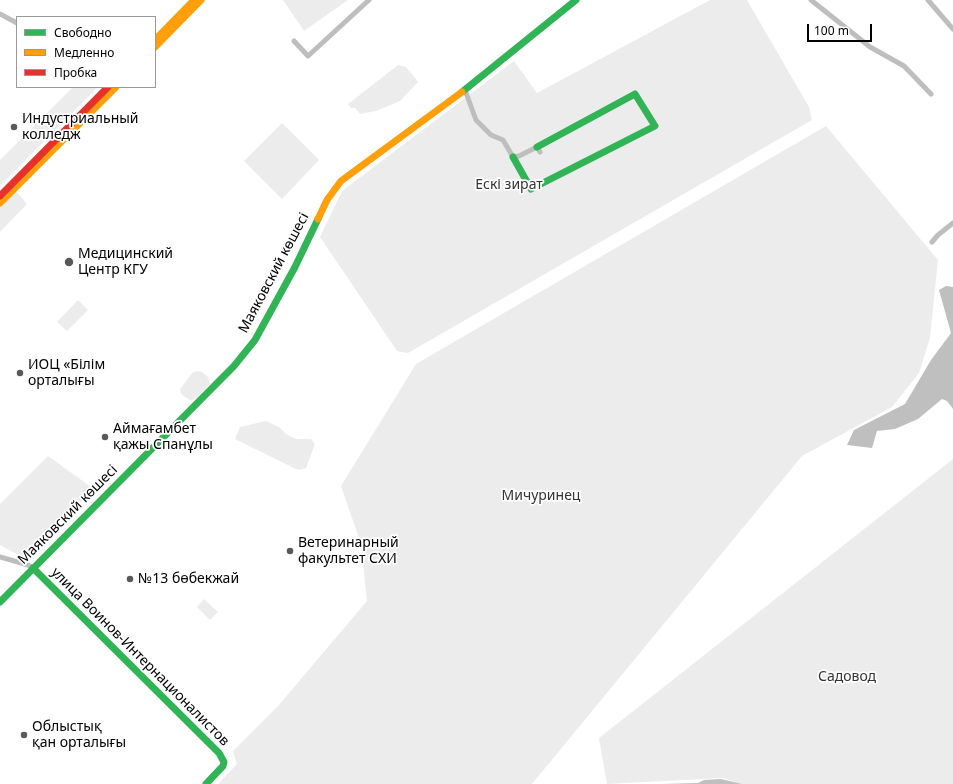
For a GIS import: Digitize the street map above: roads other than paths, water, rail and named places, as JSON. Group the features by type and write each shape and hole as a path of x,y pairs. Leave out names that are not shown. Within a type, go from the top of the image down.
{"main road":[{"path":"156,39 194,0"},
{"path":"156,46 201,0"},
{"name":"Маяковский көшесі","path":"0,602 220,382 255,340 295,267 327,200 341,181 465,90 576,0"},
{"path":"0,196 104,91"},
{"path":"0,203 104,91"},
{"path":"513,157 531,189 655,126 635,94 538,150"},
{"name":"улица Воинов-Интернационалистов","path":"33,568 219,753 224,762 223,766 206,784"}],"street":[{"path":"294,41 308,56 369,0"},
{"path":"811,0 870,47 904,66 931,94"},
{"path":"928,0 953,29"},
{"path":"0,14 16,22"},
{"path":"465,90 476,120 491,135 503,140 513,157 538,150"},
{"path":"932,242 953,223"},
{"path":"0,557 28,565 33,568"}],"place":[{"name":"Индустриальный колледж","path":"14,127"},
{"name":"Медицинский Центр КГУ","path":"69,262"},
{"name":"ИОЦ «Білім орталығы","path":"20,373"},
{"name":"Аймағамбет қажы Спанұлы","path":"105,437"},
{"name":"Ветеринарный факультет СХИ","path":"290,551"},
{"name":"№13 бөбекжай","path":"130,579"},
{"name":"Облыстық қан орталығы","path":"24,735"}],"park label":[{"name":"Ескі зират","path":"509,185"},
{"name":"Мичуринец","path":"541,496"},
{"name":"Садовод","path":"847,677"}]}
